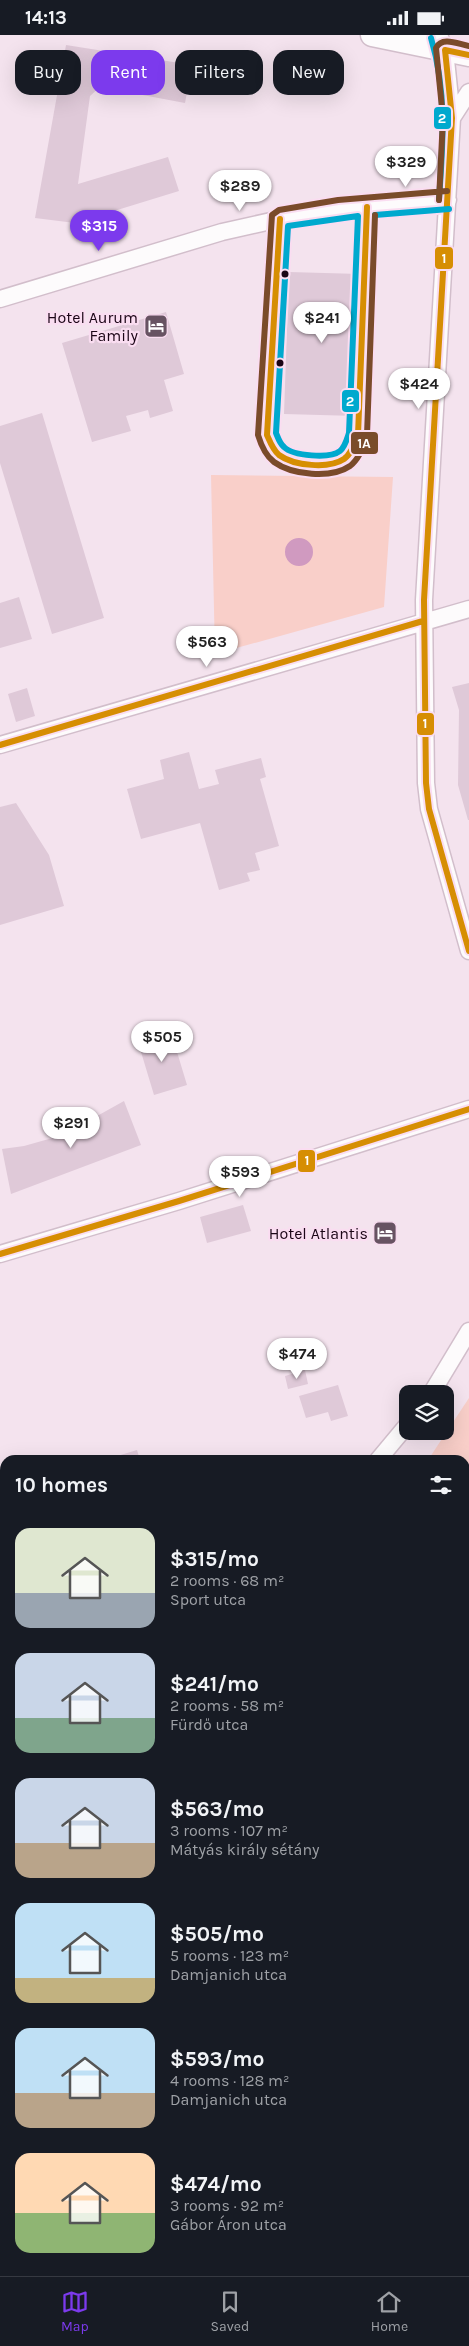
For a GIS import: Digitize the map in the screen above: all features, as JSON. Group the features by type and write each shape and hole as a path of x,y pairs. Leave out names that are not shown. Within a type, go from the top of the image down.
{"street":[{"path":"372,35 442,43 469,55"},
{"path":"442,43 452,118 423,621 426,783 429,809 469,951"},
{"path":"452,118 469,92"},
{"path":"0,299 222,232 280,219 340,209 448,201"},
{"path":"0,745 469,609"},
{"path":"0,1254 179,1201 469,1109"},
{"path":"436,1385 469,1331"},
{"path":"382,1455 399,1435"}],"shaded area":[{"path":"211,475 393,477 384,607 215,654"},
{"path":"299,538 309,542 313,552 309,562 299,566 289,562 285,552 289,542"},
{"path":"469,1398 469,1455 431,1455 441,1440 454,1440 454,1421"}],"building":[{"path":"66,45 98,50 91,50 91,95 78,184 168,157 179,191 75,223 35,218 57,95 81,95 81,50 65,50"},
{"path":"165,61 175,62 175,95 186,95 185,103 142,95 165,95"},
{"path":"289,272 360,274 356,416 284,414"},
{"path":"166,312 184,374 164,380 173,411 150,418 148,410 126,416 131,431 92,442 62,343"},
{"path":"42,413 104,618 52,634 0,463 0,426"},
{"path":"19,597 32,639 0,648 0,603"},
{"path":"469,683 468,820 458,785 459,710 452,687"},
{"path":"27,688 35,716 16,722 8,694"},
{"path":"189,752 199,789 219,784 215,770 261,758 266,777 260,779 279,846 255,853 260,870 247,873 250,881 219,890 200,823 141,839 127,789 164,779 160,760"},
{"path":"16,803 49,855 64,906 0,925 0,807"},
{"path":"171,1032 187,1085 154,1095 138,1042"},
{"path":"124,1101 141,1145 11,1194 2,1149 24,1146 63,1135"},
{"path":"243,1205 251,1231 207,1243 200,1217"},
{"path":"305,1370 308,1384 288,1389 285,1376"},
{"path":"338,1385 348,1416 331,1421 328,1412 306,1418 299,1396"},
{"path":"137,1450 138,1455 121,1455"}],"transit line":[{"name":"2","path":"431,38 440,78 442,98 442,158 439,199"},
{"name":"1A","path":"439,200 443,118 436,48 442,42 469,46"},
{"name":"1","path":"469,55 445,50 452,118 424,600 426,783 429,809 469,951"},
{"name":"1A","path":"375,215 366,439 356,460 342,470 322,474 291,470 271,460 264,450 258,435 272,215 279,210 338,200 447,191"},
{"name":"1","path":"280,219 267,435 275,451 285,459 302,464 330,464 347,457 358,435 367,207"},
{"name":"2","path":"375,215 449,209"},
{"name":"2","path":"358,216 349,433 346,443 340,451 335,453 320,456 295,453 283,446 276,433 288,226 358,216"},
{"name":"1","path":"0,745 423,621"},
{"name":"1","path":"0,1254 179,1201 469,1109"}],"place":[{"name":"Hotel Aurum Family","path":"156,326"},
{"name":"Hotel Atlantis","path":"385,1233"}]}
